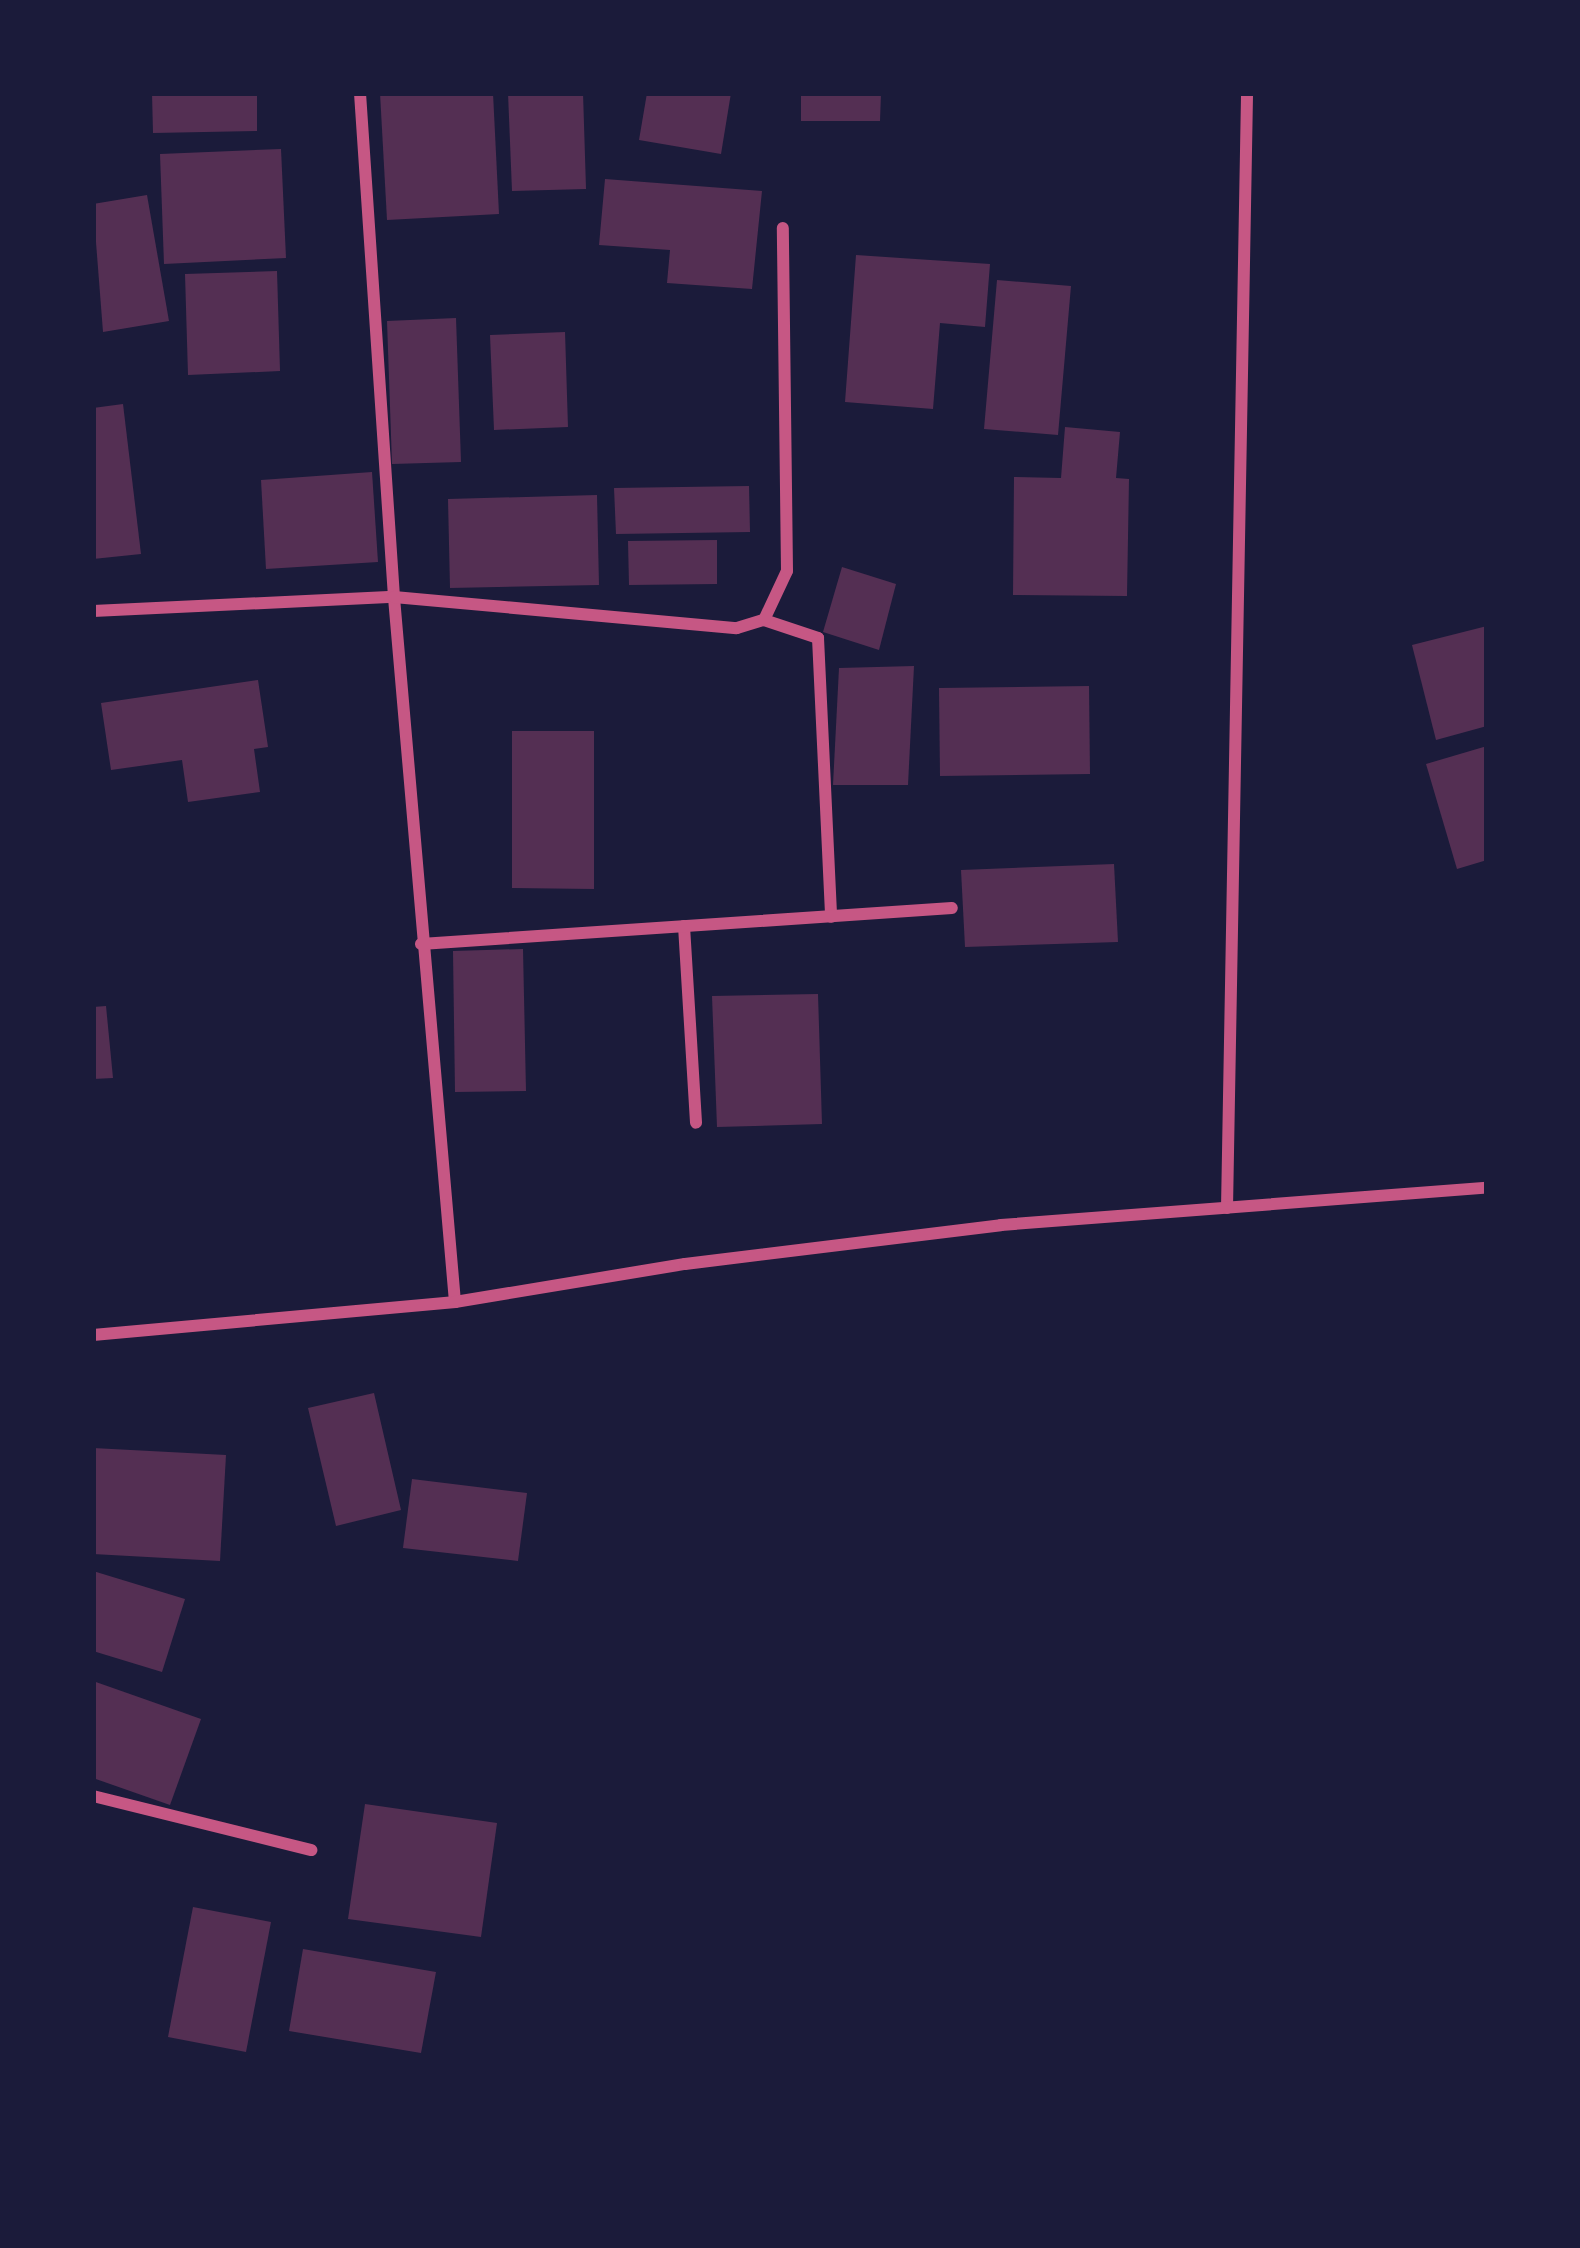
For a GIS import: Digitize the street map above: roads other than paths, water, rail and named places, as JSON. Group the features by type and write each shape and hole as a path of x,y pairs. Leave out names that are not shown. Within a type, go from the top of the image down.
{"street":[{"path":"360,93 421,944 455,1302"},
{"path":"1227,1208 1246,93"},
{"path":"764,620 787,571 783,228"},
{"path":"93,611 394,596 736,628 764,620 818,638 831,917"},
{"path":"421,944 952,908"},
{"path":"684,926 696,1123"},
{"path":"93,1335 455,1302 685,1264 1227,1208 1487,1188"},
{"path":"93,1796 311,1850"}]}
